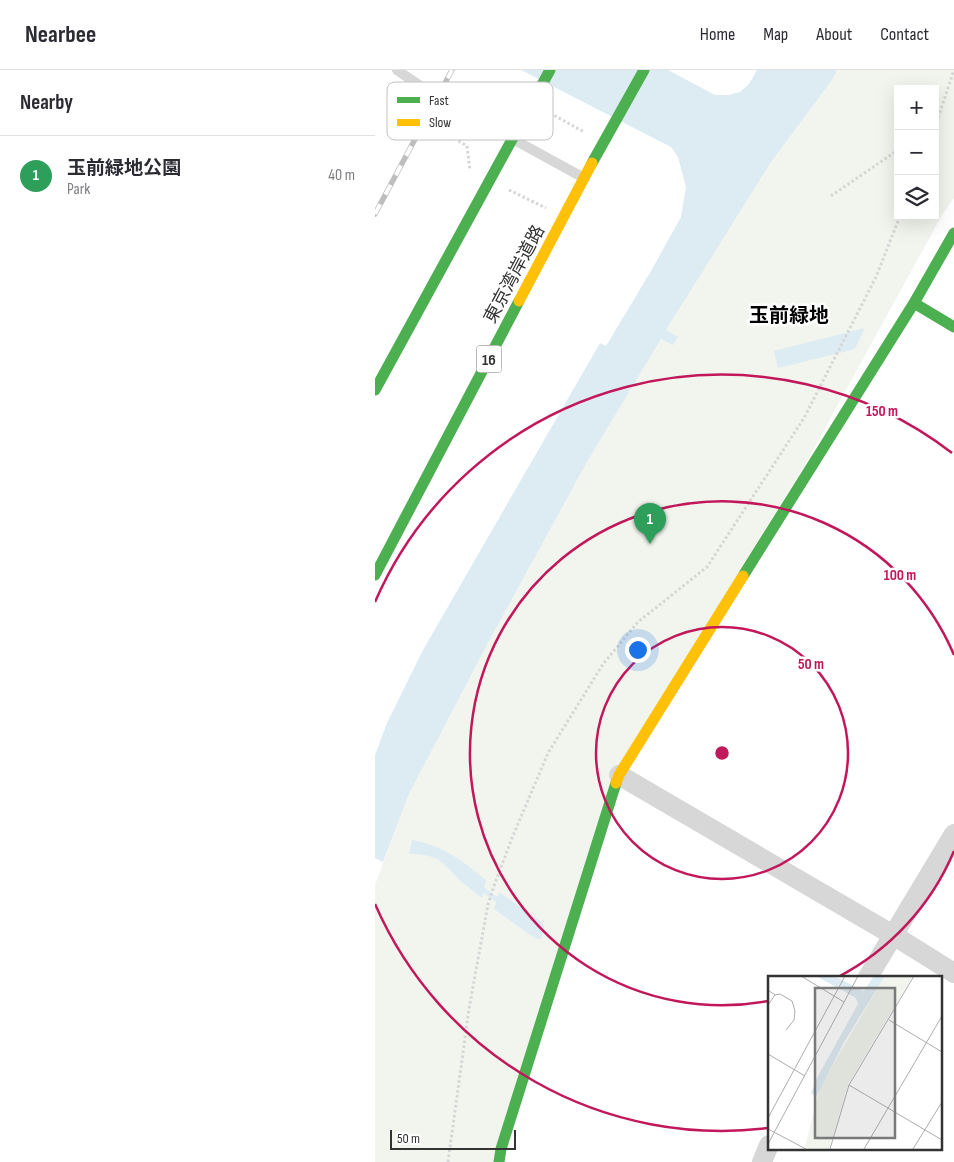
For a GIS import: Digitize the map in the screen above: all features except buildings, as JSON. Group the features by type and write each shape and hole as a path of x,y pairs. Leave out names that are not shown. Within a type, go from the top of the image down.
{"main road":[{"path":"543,82 550,70"},
{"name":"東京湾岸道路","path":"375,575 563,217 644,70"},
{"path":"375,390 511,140"},
{"path":"499,1162 507,1131 619,775 915,303 954,233"},
{"path":"915,303 954,327"}],"street":[{"path":"619,775 893,935 954,973"},
{"path":"869,976 954,834"},
{"path":"762,1162 768,1147"}],"lane":[{"path":"397,70 415,82"},
{"path":"516,140 584,178"}],"path":[{"path":"939,116 954,70"},
{"path":"553,115 603,142"},
{"path":"457,140 467,146 470,170 466,179"},
{"path":"831,196 894,153"},
{"path":"470,170 563,217"},
{"path":"448,1162 469,1009 489,904 495,883 548,753 603,664 638,622 707,568 804,418 876,277 898,220"}],"shaded area":[{"path":"521,70 668,70 715,95 728,95 740,92 749,84 757,70 837,70 832,80 769,165 666,330 678,337 673,345 661,339 587,462 488,643 409,794 383,862 375,858 375,755 387,723 423,650 600,343 606,346 681,217 686,187 678,157 671,147 553,86 553,82 544,82"},
{"path":"837,70 954,70 954,198 942,215 806,463 615,773 494,1162 375,1162 375,885 409,794 488,643 587,462 702,271 769,165 832,80"},
{"path":"865,328 855,349 778,368 774,351"},
{"path":"412,840 433,845 461,860 486,880 482,898 440,861 420,854 409,854"},
{"path":"499,892 543,923 544,928 541,939 536,939 494,909"}],"waterway":[{"path":"479,887 503,904"}],"railway":[{"path":"446,82 452,70"},
{"path":"375,214 415,140"}],"traffic: fast":[{"path":"543,82 550,70"},
{"path":"592,163 644,70"},
{"path":"375,390 512,140"},
{"path":"743,576 914,303 954,233"},
{"path":"375,575 519,301"},
{"path":"914,303 954,327"},
{"path":"499,1162 501,1149 616,783"}],"traffic: slow":[{"path":"519,301 592,163"},
{"path":"616,783 619,775 743,576"}],"place":[{"name":"玉前緑地公園","path":"650,544"}],"district":[{"name":"玉前緑地","path":"789,315"}]}
